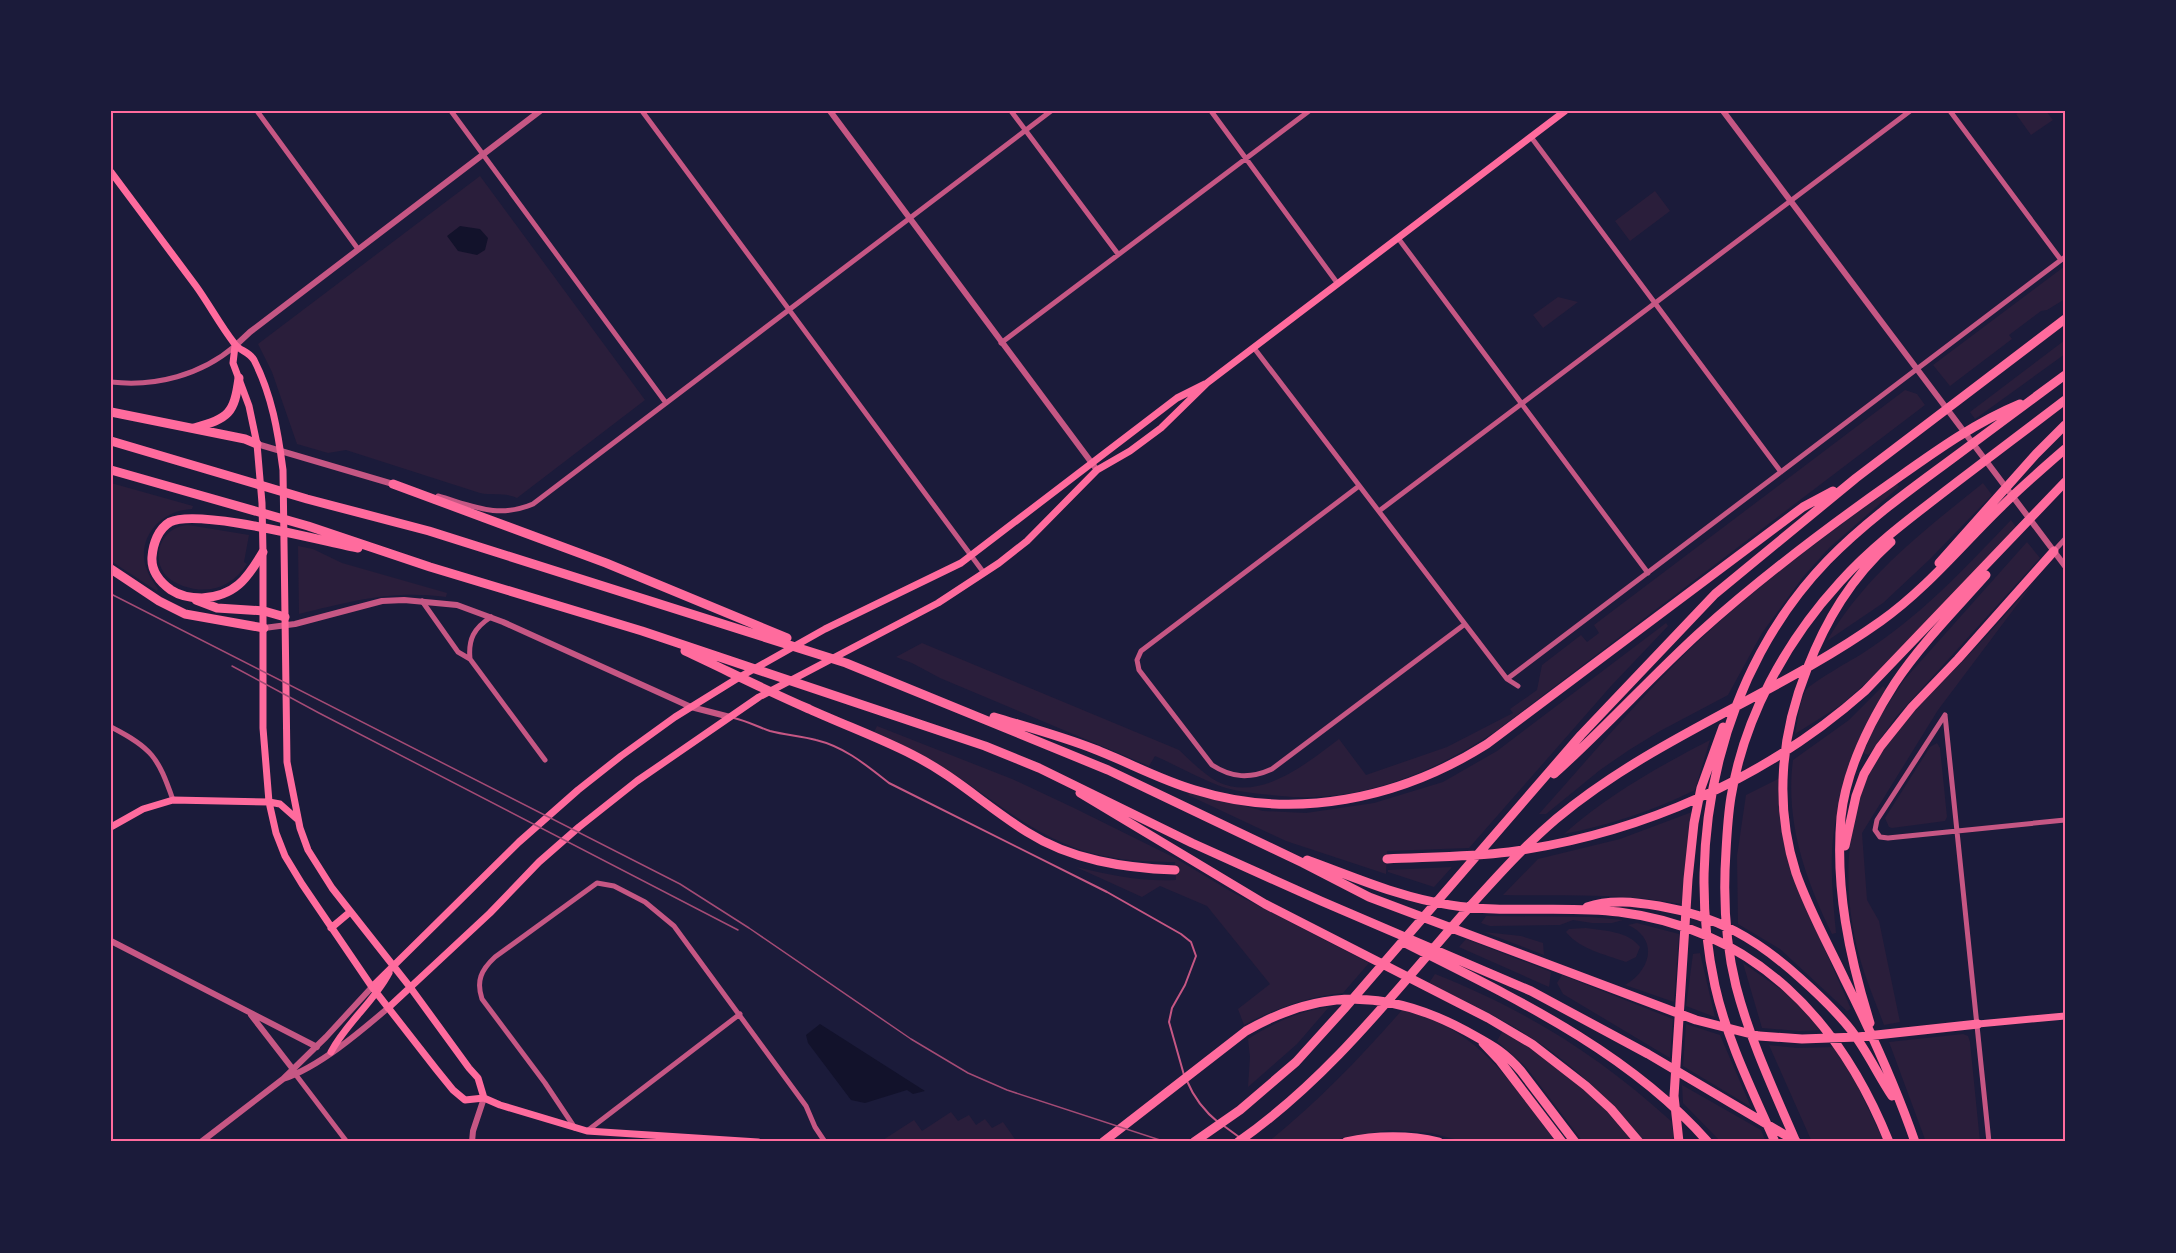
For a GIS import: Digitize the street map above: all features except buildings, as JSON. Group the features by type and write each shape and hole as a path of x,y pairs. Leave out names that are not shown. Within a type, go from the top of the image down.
{"highway":[{"path":"1194,1142 1256,1097 1296,1062 1581,735 1715,594 1856,478 2065,319"},
{"path":"1679,1142 1674,1096 1686,902 1694,823 1701,788 1716,745 1750,668 1790,604 1839,549 1902,496 2065,375"},
{"path":"194,428 214,423 224,417 234,405 239,378"},
{"path":"1526,799 1597,735 1696,636 1788,559 1876,494 1991,416 2036,397"},
{"path":"1797,1142 1749,1029 1732,965 1726,930 1724,881 1728,817 1737,768 1748,730 1761,697 1798,636 1828,595 1847,574 1886,539 2065,400"},
{"path":"111,412 194,428 257,444"},
{"path":"1865,631 1928,575 2065,425"},
{"path":"111,441 307,499 429,531 758,631 846,663 1108,770 1369,897 1696,1020 1742,1033 1774,1038 1835,1039 1978,1024"},
{"path":"1238,1142 1276,1114 1320,1075 1511,861 1542,832 1623,769 1794,676 1893,612 1927,582 2007,501 2065,449"},
{"path":"111,470 308,526 394,555 642,631 710,658 828,693 985,746 1039,768 1192,843 1321,901 1531,991 1648,1054 1797,1142"},
{"path":"1882,1060 1824,939 1796,871 1787,833 1784,806 1783,776 1786,735 1795,698 1814,650 1844,593 1882,550 1965,477"},
{"path":"932,697 1092,748 1181,786 1219,796 1251,803 1302,805 1364,796 1432,774 1487,744 1803,507 1856,478"},
{"path":"1387,859 1489,854 1521,850 1609,831 1663,813 1736,780 1834,719 1881,676 2065,482"},
{"path":"1915,1142 1882,1060 1861,995 1847,936 1843,911 1841,817 1863,742 1885,699 1918,654 2065,482"},
{"path":"393,484 606,563 758,631"},
{"path":"285,621 264,611 217,608 175,593 155,574 151,560 154,544 160,531 169,523 184,518 234,522 394,555"},
{"path":"1841,868 1856,796 1864,774 1880,747 1911,707 1989,624 2051,547"},
{"path":"191,598 215,597 230,592 243,582 263,552"},
{"path":"111,569 159,601 185,614 264,628"},
{"path":"1764,648 1741,695 1722,748 1709,806 1703,896 1712,971 1726,1027 1775,1142"},
{"path":"710,658 807,709 884,741 931,765 966,787 1018,826 1047,843 1070,853 1108,864 1138,869 1175,870"},
{"path":"1039,768 1264,904 1488,1018 1532,1044 1586,1086 1611,1109 1639,1142"},
{"path":"1263,844 1424,900 1483,908 1582,909 1632,914 1691,930 1729,948 1755,962 1788,987 1826,1029 1855,1071 1889,1142"},
{"path":"1321,901 1513,997 1595,1048 1650,1087 1707,1141"},
{"path":"1582,909 1603,902 1635,903 1667,908 1698,915 1732,928 1753,940 1796,974 1844,1022 1863,1048 1905,1118"},
{"path":"1103,1142 1246,1031 1295,1008 1333,999 1387,1002 1420,1010 1447,1020 1488,1041 1512,1060 1575,1142"},
{"path":"1475,1036 1493,1053 1562,1142"},
{"path":"1346,1142 1372,1137 1439,1142"}],"main road":[{"path":"388,1008 579,827 636,780 759,697 938,603 984,573 1027,541 1097,470 1130,451 1161,428 1207,383 1565,111"},
{"path":"111,172 196,286 235,346 247,351 253,358 266,386 279,434 283,470 287,762 297,819 313,858 332,888 478,1078 484,1098"},
{"path":"235,346 233,363 249,406 257,444 263,552 263,728 269,802 276,833 285,856 331,927 374,990 453,1090 465,1100 484,1098 500,1105 588,1131 758,1142"},
{"path":"331,1052 337,1040 393,966 519,842 621,756 691,707 825,628 949,570 1177,398 1207,383"},
{"path":"111,827 143,809 173,800 269,802 280,804 297,819"},
{"path":"331,927 350,912"},
{"path":"1978,1024 2065,1016"}],"street":[{"path":"257,111 358,249"},
{"path":"451,111 666,403"},
{"path":"111,382 146,383 168,379 219,359 250,332 540,111"},
{"path":"642,111 984,573"},
{"path":"830,111 1097,470"},
{"path":"1011,111 1118,254"},
{"path":"257,444 492,512 518,510 533,504 1051,111"},
{"path":"1211,111 1338,284"},
{"path":"1001,343 1309,111"},
{"path":"1723,111 2065,566"},
{"path":"1379,511 1910,111"},
{"path":"1507,679 2063,259 1950,111"},
{"path":"1531,137 1781,472"},
{"path":"1398,238 1648,573"},
{"path":"1254,348 1507,679 1518,686"},
{"path":"1359,486 1141,651 1137,660 1139,670 1212,765 1222,772 1248,777 1260,775 1280,763 1465,624"},
{"path":"2051,547 2065,539"},
{"path":"264,628 285,621 382,601 422,601 457,605 490,617 691,707 730,717"},
{"path":"422,601 458,652 470,659 545,760"},
{"path":"470,659 469,646 473,632 490,617"},
{"path":"1989,1142 1978,1024 1958,831 1945,714 1877,820 1875,830 1881,837 1888,838 1958,831 2065,820"},
{"path":"111,727 145,747 155,758 173,800"},
{"path":"575,1128 545,1083 482,999 478,988 480,975 485,966 495,957 597,883 614,886 645,902 674,926 806,1106 825,1142"},
{"path":"111,941 317,1047"},
{"path":"294,1071 374,990"},
{"path":"201,1142 294,1071 331,1052 388,1008"},
{"path":"249,1012 346,1142"},
{"path":"588,1131 740,1014"},
{"path":"472,1142 473,1131 484,1098"}],"lane":[{"path":"730,717 749,721 770,731 819,740 837,747 858,758 889,783 1107,892 1191,942 1196,956 1185,985 1170,1014 1169,1022 1181,1067 1193,1095 1206,1113 1246,1142"}],"shaded area":[{"path":"2020,111 2046,111 2053,120 2031,135 2016,114"},
{"path":"480,176 645,400 517,498 480,493 346,450 328,453 297,444 272,372 258,344"},
{"path":"1655,191 1670,211 1630,241 1615,221"},
{"path":"460,226 480,229 488,238 485,250 477,255 458,251 447,236"},
{"path":"2065,266 2065,299 2041,311 2009,335 2012,339 1950,386 1933,365"},
{"path":"1558,297 1578,302 1543,328 1533,315"},
{"path":"2065,340 2065,354 1975,419 1970,412"},
{"path":"1905,390 1917,394 1925,405 1496,731 1447,760 1393,782 1366,790 1309,797 1260,794 1226,788 1155,756 1149,766 940,678 896,657 922,643 1179,750 1213,779 1234,787 1267,784 1283,777 1313,759 1339,739 1366,775 1447,747 1513,713 1510,709 1537,690 1542,665 1581,635 1587,642 1599,633 1594,625"},
{"path":"111,483 193,506 192,509 173,513 158,523 151,530 147,539 144,558 157,591 111,561"},
{"path":"1983,483 1992,495 1929,560 1883,603 1827,641 1842,617 1878,574 1918,536"},
{"path":"1897,484 1899,487 1829,548 1803,577 1762,633 1728,695 1629,750 1600,770 1546,814 1539,814 1613,730 1690,649 1790,563"},
{"path":"2011,520 2016,527 1874,676 1841,705 1795,734 1800,706 1809,687 1901,626 1940,592"},
{"path":"188,525 249,535 244,562 247,564 241,572 219,587 202,590 183,586 168,577 160,565 159,549 167,535 173,530"},
{"path":"2027,542 2040,558 1896,717 1869,755 1863,753 1879,718 1904,680"},
{"path":"298,546 313,549 342,563 447,593 446,597 389,596 354,601 299,614"},
{"path":"2035,581 1938,710 1862,833 1867,900 1879,921 1900,1022 1884,1025 1868,984 1851,916 1849,861 1857,807 1877,757 1892,734 1916,707 1951,674"},
{"path":"1666,623 1668,626 1611,686 1469,848 1387,851 1386,874 1286,841 1188,795 1190,791 1263,811 1306,813 1374,803 1443,782 1497,751"},
{"path":"1883,686 1887,690 1851,772 1837,816 1832,849 1836,933 1832,934 1813,892 1799,849 1792,805 1793,760 1849,720"},
{"path":"877,726 1012,779 1074,808 1175,858 1230,891 1369,963 1343,993 1292,1004 1244,1025 1238,1009 1270,984 1207,906 1160,886 1142,897 1076,867 1138,879 1176,880 1175,862 1118,858 1090,853 1063,843 1027,824 959,777 899,743 874,732"},
{"path":"1710,740 1695,790 1631,816 1564,834 1634,782"},
{"path":"1937,743 1940,748 1947,817 1945,821 1889,827 1885,818 1930,747"},
{"path":"1780,778 1797,886 1851,1009 1847,1011 1780,949 1738,924 1737,856 1746,795"},
{"path":"1692,812 1682,904 1615,897 1503,895 1538,859 1620,839"},
{"path":"1452,867 1434,887 1388,872 1388,870"},
{"path":"1486,916 1590,917 1623,920 1612,923 1573,920 1560,925 1490,926 1481,923"},
{"path":"1637,923 1679,934 1674,1002 1625,985 1641,971 1648,955 1648,946 1644,938 1628,925"},
{"path":"1586,928 1616,933 1629,938 1640,947 1636,957 1626,962 1601,954 1579,943 1566,932 1569,929"},
{"path":"1484,932 1521,936 1543,943 1544,955"},
{"path":"1466,939 1551,972 1549,987 1459,947"},
{"path":"1700,953 1715,1017 1686,1006 1693,954"},
{"path":"1743,963 1792,997 1823,1030 1762,1028"},
{"path":"1435,974 1500,1003 1560,1036 1588,1055 1644,1097 1671,1121 1675,1142 1644,1142 1619,1112 1562,1059 1506,1022 1429,983"},
{"path":"1562,975 1673,1019 1670,1058 1563,994 1557,983"},
{"path":"1329,1007 1297,1044 1248,1087 1250,1057 1248,1039 1287,1018"},
{"path":"1402,1010 1429,1018 1473,1044 1508,1079 1556,1142 1466,1142 1431,1133 1389,1130 1329,1142 1268,1142 1338,1079"},
{"path":"820,1024 925,1091 913,1094 907,1090 865,1103 851,1100 808,1043 806,1035"},
{"path":"1686,1024 1720,1035 1751,1107 1683,1066"},
{"path":"1503,1030 1580,1086 1603,1107 1633,1142 1583,1142 1526,1067 1497,1041"},
{"path":"1963,1034 1968,1036 1970,1042 1980,1142 1926,1142 1889,1042"},
{"path":"1769,1045 1797,1048 1834,1047 1852,1074 1884,1142 1812,1142"},
{"path":"1682,1085 1761,1130 1766,1142 1721,1142 1683,1103"},
{"path":"951,1112 958,1121 969,1115 976,1125 985,1119 992,1128 1003,1122 1017,1142 885,1142 883,1140 914,1120 922,1131"}],"tram line":[{"path":"111,594 680,884 749,928 911,1039 968,1073 1007,1090 1166,1142"},
{"path":"232,666 738,930"}]}
